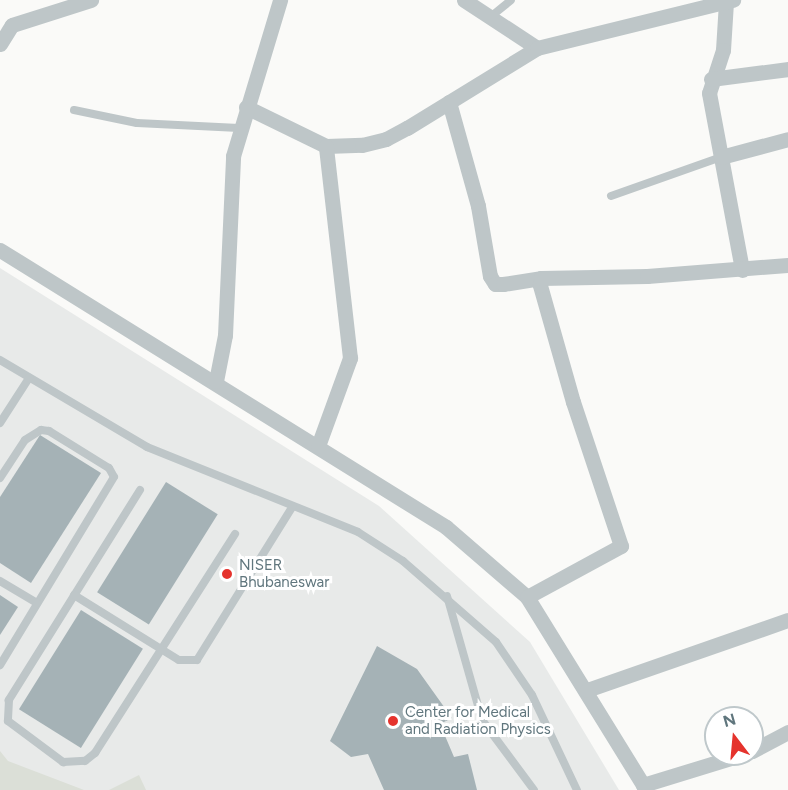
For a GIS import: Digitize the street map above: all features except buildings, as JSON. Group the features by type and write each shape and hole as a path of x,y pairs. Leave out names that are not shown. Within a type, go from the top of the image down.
{"street":[{"path":"0,44 12,25 91,0"},
{"path":"216,381 225,335 230,179 239,128 280,0"},
{"path":"464,0 537,48"},
{"path":"246,107 326,146 386,139 537,48 730,1 723,50 711,79 709,93 742,270"},
{"path":"711,79 788,69"},
{"path":"449,102 478,206 490,276 495,284 541,278 742,270 788,265"},
{"path":"721,157 788,139"},
{"path":"318,446 350,358 326,146"},
{"path":"1,249 216,381 446,527 527,597 587,690 645,788 709,766"},
{"path":"527,597 621,546 573,402 540,285 541,278"},
{"path":"587,690 788,620"},
{"path":"764,745 788,732"}],"lane":[{"path":"489,18 511,0"},
{"path":"74,110 137,123 239,128"},
{"path":"610,196 721,157"},
{"path":"0,360 147,447 358,532 403,561 447,596 496,642 532,695 576,790"},
{"path":"0,423 28,378"},
{"path":"0,478 25,440 41,430 49,430 113,472 113,482 0,665"},
{"path":"140,490 9,700 6,711 15,729 63,762 85,761 94,753 235,534"},
{"path":"74,595 161,649 188,662 203,653 293,507"},
{"path":"0,581 38,603"},
{"path":"447,596 482,720 534,790"}],"shaded area":[{"name":"NISER Bhubaneswar","path":"0,268 379,506 530,642 619,790 0,790"},
{"path":"0,751 8,761 84,790 0,790"},
{"path":"139,775 146,790 109,790"}],"place":[{"name":"NISER Bhubaneswar","path":"227,574"},
{"name":"Center for Medical and Radiation Physics","path":"393,721"}]}
